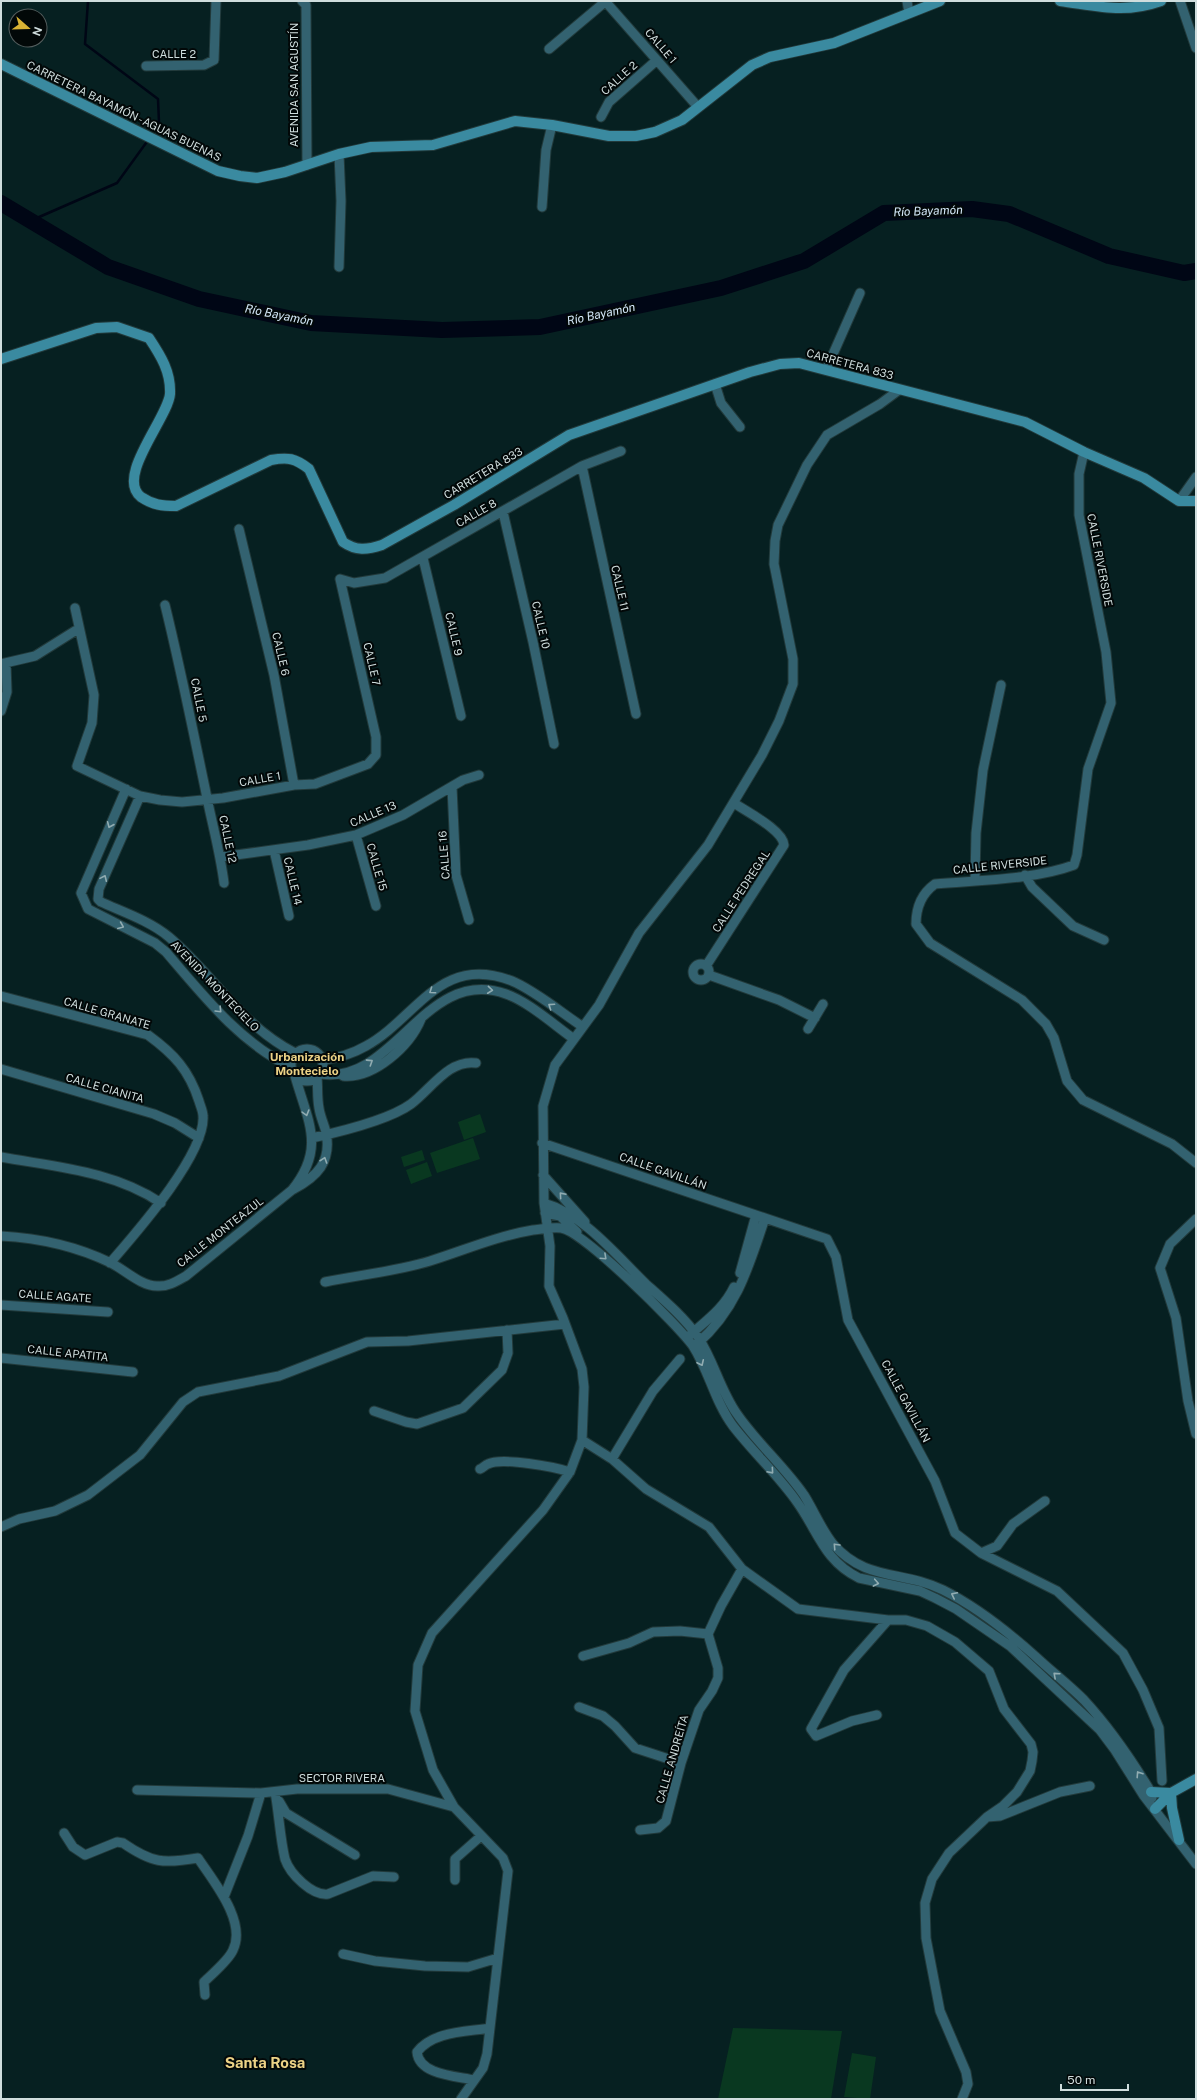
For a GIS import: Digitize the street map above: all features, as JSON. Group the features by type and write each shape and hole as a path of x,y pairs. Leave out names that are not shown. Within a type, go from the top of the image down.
{"street":[{"name":"CALLE 2","path":"146,66 204,65 214,60 216,1"},
{"path":"549,49 605,1"},
{"name":"CALLE 1","path":"605,1 698,107"},
{"path":"907,1 909,13"},
{"name":"CARRETERA BAYAMÓN - AGUAS BUENAS","path":"1,64 218,171 257,178 306,165 339,154 371,147 433,145 515,121 552,124 609,136 636,136 655,132 682,120 752,65 770,57 834,43 940,1"},
{"path":"1060,1 1127,10 1161,1"},
{"path":"1180,1 1196,48"},
{"name":"AVENIDA SAN AGUSTÍN","path":"306,2 306,165"},
{"name":"CALLE 2","path":"601,117 609,102 657,60"},
{"path":"542,207 546,150 552,124"},
{"path":"339,154 341,201 340,267"},
{"path":"826,370 860,293"},
{"name":"CARRETERA 833","path":"1,359 96,328 117,328 149,338 169,374 170,395 166,408 158,420 134,471 134,483 139,495 150,503 161,506 176,506 271,460 284,458 299,461 309,469 343,542 350,547 360,550 370,549 382,545 454,505 570,435 715,384 780,364 799,363 1025,422 1084,452 1144,478 1179,501"},
{"path":"715,384 721,403 740,427"},
{"path":"461,2099 482,2068 487,2054 508,1871 503,1858 454,1807 433,1770 415,1711 418,1665 432,1633 543,1510 570,1472 582,1440 584,1387 582,1369 549,1286 550,1246 544,1203 543,1176 543,1106 555,1065 599,1005 639,933 708,845 734,803 779,721 793,684 793,659 774,564 778,525 807,465 826,435 880,404 899,390"},
{"name":"CALLE 8","path":"340,579 354,583 386,578 582,466 621,451"},
{"name":"CALLE RIVERSIDE","path":"1084,452 1079,474 1079,515 1106,652 1110,703 1088,769 1077,855 1074,865 1059,870 1025,875 935,884 925,890 916,916 916,924 921,933 930,943 1022,1000 1046,1024 1054,1038 1067,1081 1083,1100 1172,1144 1196,1163"},
{"name":"CALLE 11","path":"582,466 636,714"},
{"path":"1179,501 1196,477"},
{"path":"1179,501 1196,501"},
{"name":"CALLE 10","path":"503,512 535,650 554,744"},
{"name":"CALLE 6","path":"239,529 274,675 294,785"},
{"name":"CALLE 9","path":"423,558 461,716"},
{"name":"CALLE 7","path":"340,579 376,736 376,756"},
{"name":"CALLE 5","path":"165,605 180,663 207,800"},
{"path":"1,711 7,692 3,664 35,656 78,629 75,608"},
{"name":"CALLE 1","path":"78,629 94,695 92,723 77,766 140,796 182,802 207,800 294,785 315,784 338,777 368,764 376,756"},
{"path":"975,880 976,833 983,770 1001,685"},
{"name":"CALLE 13","path":"221,857 274,850 356,835 403,815 463,780 479,775"},
{"name":"CALLE 16","path":"452,787 456,875 468,920"},
{"name":"AVENIDA MONTECIELO","path":"126,789 81,893 88,909 155,943 166,952 237,1029 271,1057 291,1067"},
{"name":"AVENIDA MONTECIELO","path":"140,796 99,889 98,899 101,902 156,927 168,936 184,950 245,1018 280,1045 295,1053"},
{"name":"CALLE 12","path":"207,800 221,857 224,884"},
{"name":"CALLE PEDREGAL","path":"734,803 777,832 783,839 784,844 708,971 779,1000 815,1018"},
{"name":"CALLE 15","path":"356,835 376,906"},
{"name":"CALLE 14","path":"274,850 289,916"},
{"path":"1025,875 1032,887 1073,926 1104,940"},
{"path":"323,1060 339,1058 367,1046 434,989 458,978 483,974 511,981 523,987 583,1027"},
{"path":"319,1076 323,1060 318,1052 309,1048 295,1053 291,1067 295,1076 303,1080 319,1076 334,1076 368,1064 442,1001 461,992 476,989 492,990 514,997 574,1039"},
{"name":"CALLE GRANATE","path":"1,996 148,1035 160,1044 185,1069 196,1093 203,1116 199,1138 161,1203 110,1263"},
{"path":"808,1029 823,1004"},
{"path":"312,1138 359,1126 402,1109 411,1104 453,1067 462,1063 476,1063"},
{"name":"CALLE CIANITA","path":"1,1069 154,1114 175,1123 199,1138"},
{"name":"CALLE MONTEAZUL","path":"292,1190 306,1170 312,1156 312,1138 295,1076"},
{"name":"CALLE MONTEAZUL","path":"1,1236 27,1238 72,1248 110,1263 146,1283 157,1286 169,1285 186,1276 292,1190 307,1182 320,1171 326,1158 328,1144 319,1109 319,1076"},
{"name":"CALLE GAVILLÁN","path":"542,1143 827,1239 836,1257 848,1320 935,1481 955,1533 981,1553 1057,1591 1123,1653 1143,1690 1159,1728 1162,1781"},
{"path":"1,1157 104,1176 145,1192 161,1203"},
{"path":"543,1176 596,1236 694,1332 697,1344 725,1414 789,1492 800,1507 819,1541 834,1560 851,1574 864,1580 920,1591 935,1598 956,1609 1010,1646 1100,1730 1115,1750 1144,1796 1196,1864"},
{"path":"544,1203 563,1210 596,1236"},
{"path":"545,1213 555,1214 566,1220 686,1338 697,1344 730,1404 795,1483 825,1532 840,1551 865,1569 925,1582 940,1588 962,1599 1014,1637 1082,1699 1120,1743 1151,1792 1155,1809"},
{"path":"686,1338 710,1319 730,1295 760,1217"},
{"path":"697,1344 734,1301 747,1272 760,1217"},
{"path":"1196,1219 1170,1244 1160,1268 1176,1318 1188,1401 1196,1434"},
{"path":"325,1282 429,1262 506,1235 547,1228 566,1229 589,1244"},
{"name":"CALLE AGATE","path":"1,1305 108,1312"},
{"path":"1,1527 19,1519 55,1511 88,1495 140,1455 183,1402 198,1392 279,1376 367,1342 408,1341 565,1324"},
{"path":"374,1410 406,1422 417,1424 463,1408 502,1370 508,1353 507,1330"},
{"name":"CALLE APATITA","path":"1,1358 133,1372"},
{"path":"612,1459 654,1391 680,1359"},
{"path":"582,1440 612,1459 646,1489 709,1528 742,1569 798,1609 888,1620 906,1620 927,1626 970,1654 989,1671 1004,1709 1030,1744 1033,1752 1030,1771 1017,1792 1003,1806 987,1817 949,1853 932,1879 925,1903 926,1938 940,2011 966,2072 968,2084 962,2099"},
{"path":"480,1469 488,1463 511,1462 550,1467 570,1472"},
{"path":"981,1553 997,1546 1013,1524 1045,1501"},
{"path":"583,1656 629,1643 654,1632 680,1631 708,1634 721,1606 742,1569"},
{"path":"877,1715 852,1721 816,1736 812,1729 844,1670 888,1620"},
{"name":"CALLE ANDREÍTA","path":"640,1830 658,1828 666,1821 681,1763 699,1710 712,1691 718,1678 718,1668 708,1634"},
{"path":"579,1707 602,1716 616,1726 635,1748 681,1763"},
{"path":"1155,1809 1171,1793 1196,1779"},
{"path":"987,1817 1000,1816 1060,1792 1090,1786"},
{"name":"SECTOR RIVERA","path":"137,1790 261,1793 297,1789 388,1789 454,1807"},
{"path":"275,1792 281,1808 286,1813 355,1855"},
{"path":"275,1792 286,1861 310,1890 320,1895 328,1894 373,1876 394,1877"},
{"path":"1151,1792 1171,1793"},
{"path":"224,1897 248,1836 261,1793"},
{"path":"1171,1793 1172,1808 1179,1840"},
{"path":"64,1832 73,1847 85,1855 117,1842 123,1843 157,1861 171,1863 198,1858 224,1897 234,1920 235,1942 233,1951 204,1982 205,1995"},
{"path":"456,1880 454,1859 481,1836"},
{"path":"343,1954 375,1961 454,1967 468,1967 498,1958"},
{"path":"474,2080 432,2071 419,2060 417,2052 425,2044 448,2034 490,2028"}],"green space":[{"path":"480,1114 486,1132 464,1140 458,1122"},
{"path":"473,1138 480,1159 437,1173 430,1153"},
{"path":"422,1150 425,1160 404,1167 401,1157"},
{"path":"427,1162 432,1176 411,1184 406,1170"},
{"path":"733,2028 842,2031 831,2099 718,2099"},
{"path":"852,2053 876,2057 870,2099 844,2097"}],"waterway":[{"path":"88,1 85,44 158,99 159,122"},
{"path":"30,221 117,183 146,143"},
{"name":"Río Bayamón","path":"1,203 108,267 199,299 311,323 442,330 540,327 721,288 804,261 884,213 972,209 1009,214 1109,256 1184,273 1196,271"}],"district":[{"name":"Urbanización Montecielo","path":"307,1064"},
{"name":"Santa Rosa","path":"265,2062"}]}
